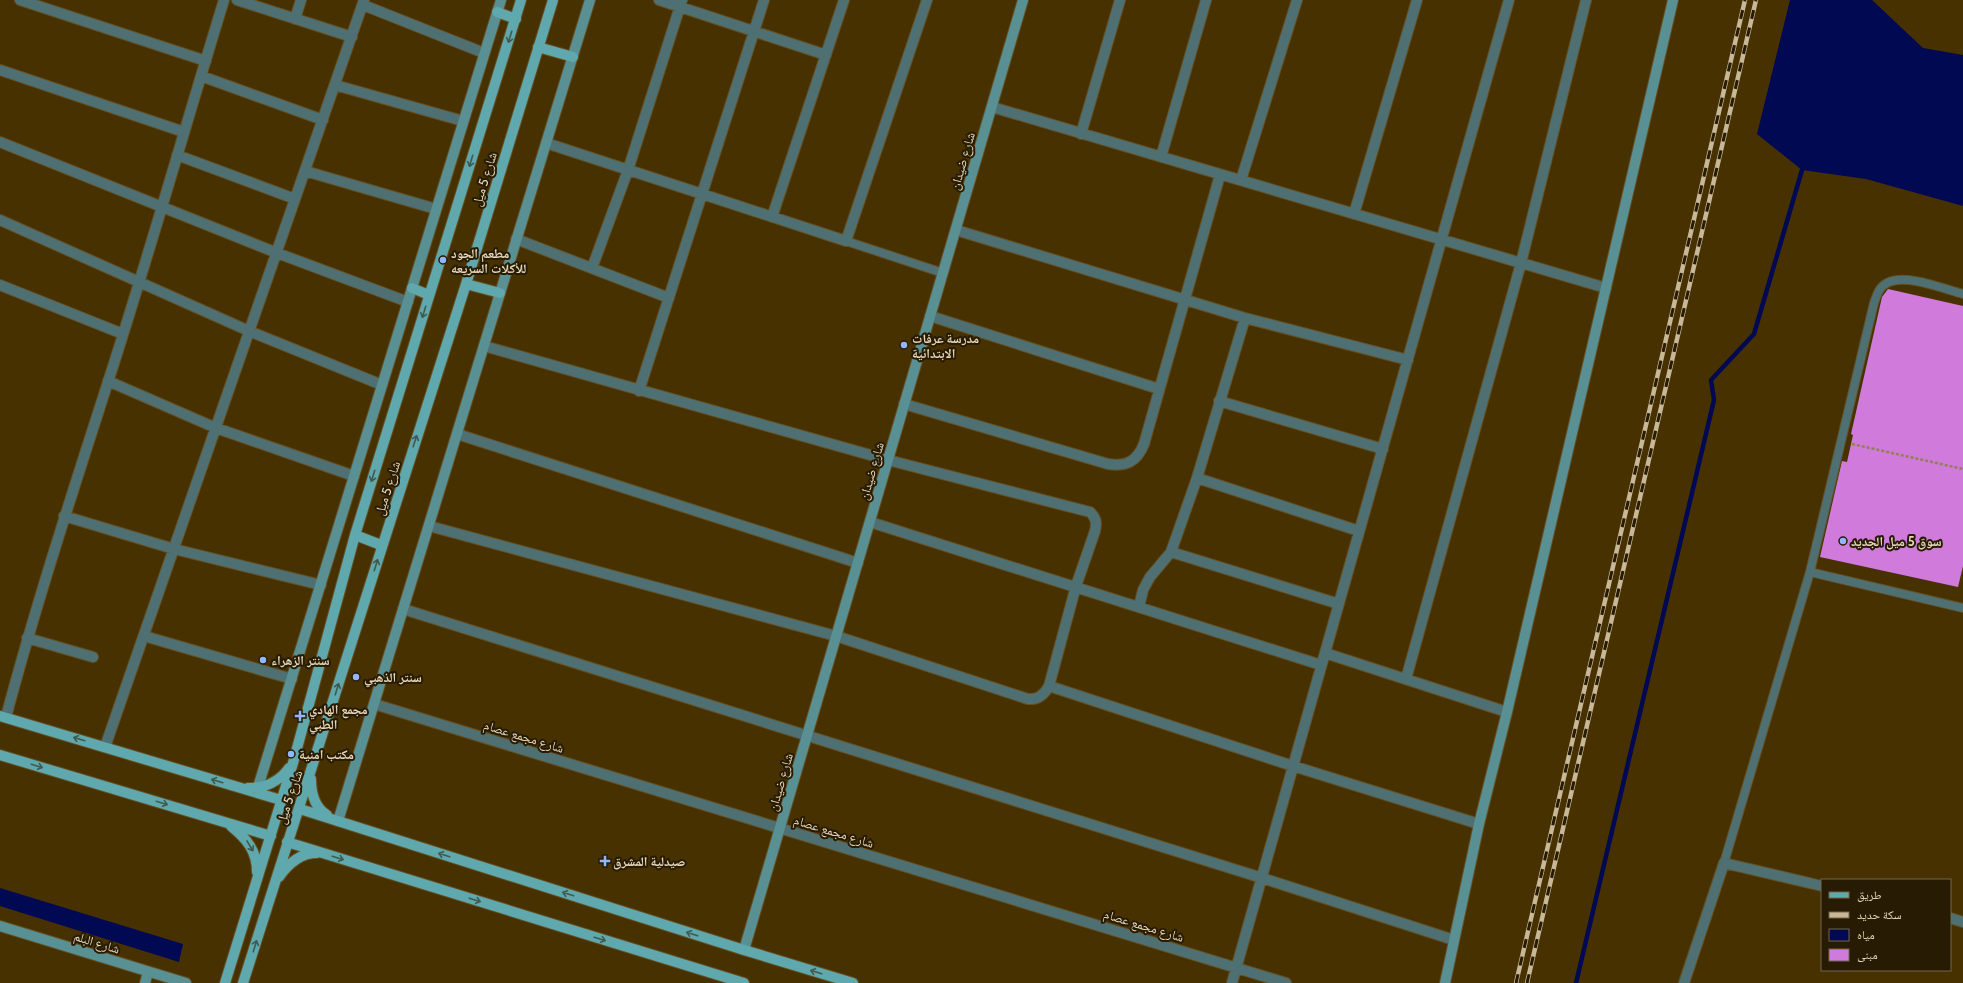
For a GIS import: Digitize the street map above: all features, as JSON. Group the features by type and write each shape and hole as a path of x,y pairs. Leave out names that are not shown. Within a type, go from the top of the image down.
{"main road":[{"name":"شارع 5 ميل","path":"225,983 293,763 355,535 521,0"},
{"name":"شارع 5 ميل","path":"243,983 287,842 312,772 382,545 466,284 553,0"},
{"path":"497,12 516,19"},
{"path":"538,47 572,57"},
{"path":"466,284 500,293"},
{"path":"412,288 429,295"},
{"path":"355,535 382,545"},
{"path":"3,716 281,800"},
{"path":"0,755 271,836"},
{"path":"242,788 258,787 275,782 285,774 293,763"},
{"path":"312,772 311,788 316,805 322,812 336,820"},
{"path":"300,809 744,950 853,983"},
{"path":"226,823 245,838 253,850 257,863 258,879"},
{"path":"287,842 744,983"},
{"path":"273,886 281,874 299,857 309,853 323,853"}],"street":[{"path":"20,0 206,61"},
{"path":"3,716 64,516 123,334 224,0"},
{"path":"237,0 352,37"},
{"path":"295,19 301,0"},
{"path":"258,787 500,0"},
{"path":"336,820 374,704 590,0"},
{"path":"659,0 681,4 754,32 826,55"},
{"path":"639,390 764,0"},
{"path":"772,217 844,0"},
{"path":"546,143 846,241 927,0"},
{"name":"شارع ضيدان","path":"744,950 1023,0"},
{"path":"1081,134 1120,0"},
{"path":"1161,157 1206,0"},
{"path":"1241,180 1297,0"},
{"path":"1354,214 1417,0"},
{"path":"1232,983 1509,0"},
{"path":"1406,679 1521,263 1586,0"},
{"path":"1445,983 1479,824 1507,712 1673,0"},
{"path":"105,747 364,3 484,53"},
{"path":"592,268 628,170 681,4"},
{"path":"0,70 184,132"},
{"path":"201,76 323,120"},
{"path":"335,85 463,121"},
{"path":"992,107 1606,288"},
{"path":"0,142 277,253 408,302"},
{"path":"177,155 295,199"},
{"path":"305,171 436,209"},
{"path":"904,404 1120,466 1131,463 1140,455 1220,175"},
{"path":"0,220 249,331 382,385"},
{"path":"956,230 1245,318 1408,360"},
{"path":"516,239 669,298"},
{"path":"0,285 123,334"},
{"path":"930,316 1159,389"},
{"path":"1139,607 1143,590 1150,577 1171,552 1197,478 1245,318"},
{"path":"429,526 836,636 1028,699 1034,700 1041,697 1049,686 1076,586 1096,524 1095,517 1090,512 888,460 484,346"},
{"path":"108,381 216,428 354,476"},
{"path":"1219,401 1382,449"},
{"path":"457,434 858,563"},
{"path":"1197,478 1360,531"},
{"path":"64,516 174,549 321,585"},
{"path":"870,522 1076,586 1321,666"},
{"path":"1171,552 1339,604"},
{"path":"403,609 1262,878 1454,940"},
{"path":"144,636 292,679"},
{"path":"27,638 93,658"},
{"path":"1325,653 1507,712"},
{"path":"1049,686 1293,766 1479,824"},
{"name":"شارع مجمع عصام","path":"374,704 1286,983"},
{"path":"1684,983 1724,863 1821,886"},
{"path":"1951,918 1963,922"},
{"name":"شارع البلم","path":"0,926 186,983"},
{"path":"145,983 148,972"}],"lane":[{"path":"846,241 943,274"},
{"path":"1724,863 1810,572 1878,291 1887,283 1899,279 1911,280 1963,294"},
{"path":"1810,572 1963,608"}],"path":[{"path":"1842,441 1963,469"}],"water":[{"path":"1790,0 1872,0 1923,48 1963,55 1963,206 1866,179 1802,170 1757,134"},
{"path":"0,888 183,944 179,962 0,906"}],"building":[{"path":"1888,289 1963,306 1963,566 1958,587 1820,557 1842,461 1847,462 1853,435 1851,434 1882,297"}],"waterway":[{"path":"1576,983 1714,400 1711,380 1754,334 1802,170"}],"railway":[{"path":"1516,983 1745,0"},
{"path":"1527,983 1756,0"}],"place":[{"name":"مطعم الجود للأكلات السريعه","path":"443,260"},
{"name":"مدرسة عرفات الابتدائية","path":"904,345"},
{"name":"سوق 5 ميل الجديد","path":"1843,541"},
{"name":"سنتر الزهراء","path":"263,660"},
{"name":"سنتر الذهبي","path":"356,677"},
{"name":"مجمع الهادي الطبي","path":"300,716"},
{"name":"مكتب امنية","path":"291,754"},
{"name":"صيدلية المشرق","path":"605,861"}]}
